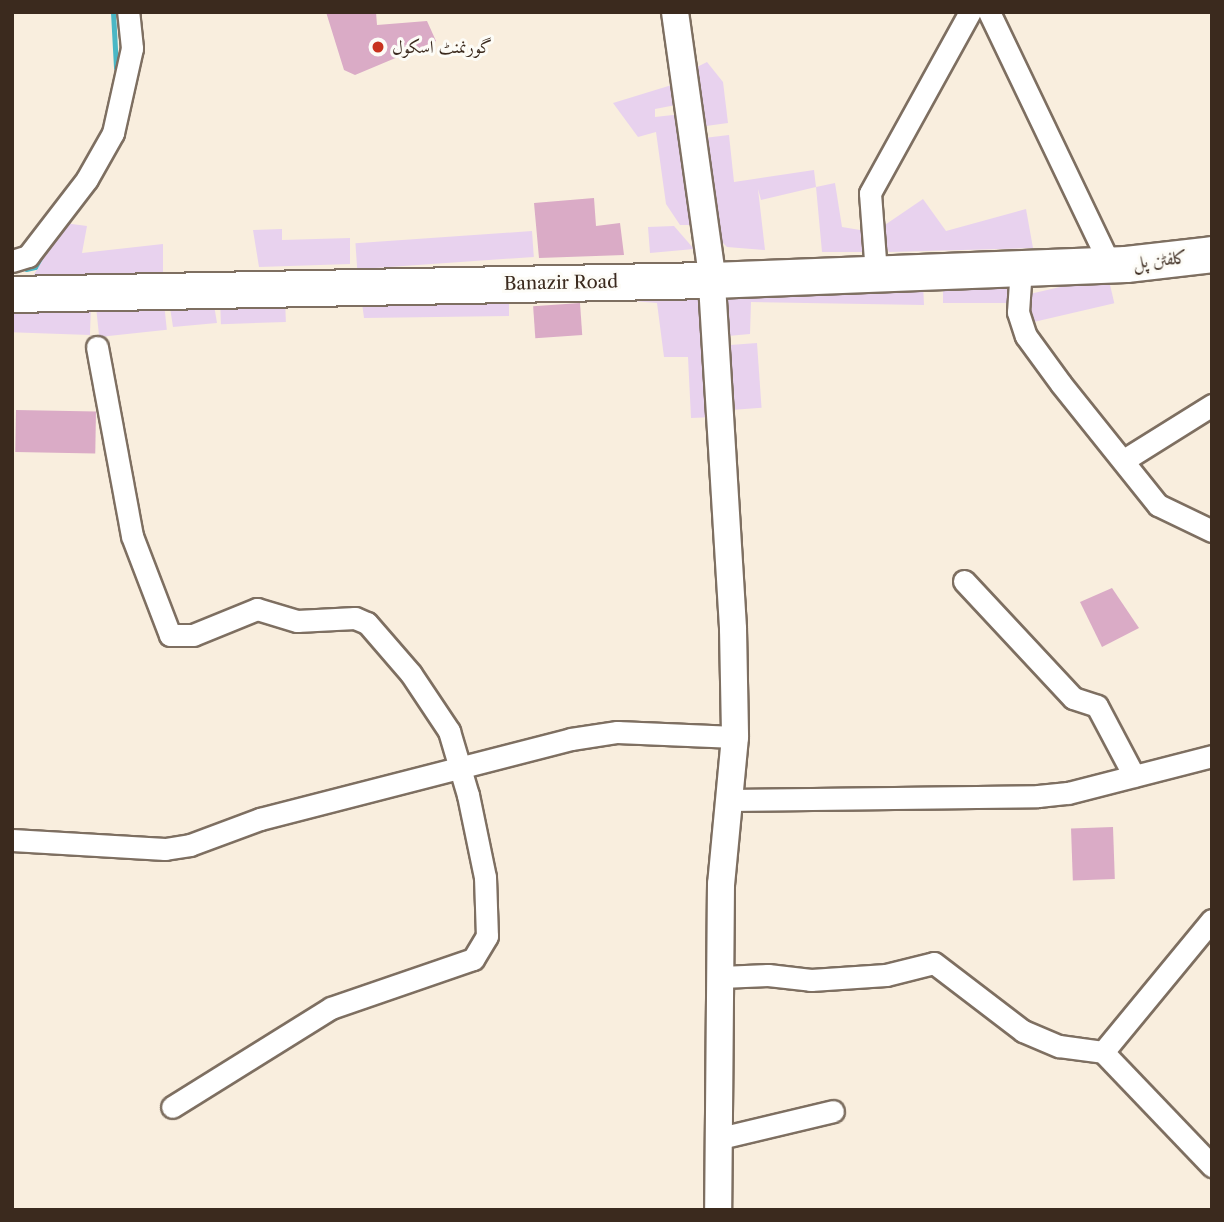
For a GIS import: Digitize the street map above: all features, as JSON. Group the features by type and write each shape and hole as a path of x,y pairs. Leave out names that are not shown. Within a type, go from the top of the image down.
{"highway":[{"name":"کلفٹن پل","path":"1109,263 1212,254"},
{"name":"Banazir Road","path":"12,294 712,280 1109,263"}],"street":[{"path":"12,261 27,256 88,179 113,133 132,48 128,12"},
{"path":"675,12 712,280 733,629 735,737 721,884 718,1210"},
{"path":"876,273 870,193 970,12"},
{"path":"989,12 1109,263"},
{"path":"1021,267 1018,312 1026,335 1158,505 1212,531"},
{"path":"97,347 132,536 170,635 193,635 257,610 297,621 355,618 367,623 433,706 461,766 485,877 487,936 473,959 331,1008 172,1107"},
{"path":"1124,460 1212,405"},
{"path":"964,581 1073,698 1097,706 1134,776"},
{"path":"12,840 165,849 190,845 260,818 461,766 617,732 735,737"},
{"path":"730,800 1038,796 1212,756"},
{"path":"1103,1052 1212,920"},
{"path":"721,977 768,975 811,980 874,976 934,963 1023,1031 1059,1045 1103,1052 1212,1166"},
{"path":"720,1138 833,1111"}],"shaded area":[{"path":"707,62 723,82 728,123 706,126 695,68"},
{"path":"675,84 681,104 655,109 655,117 682,114 696,225 680,225 666,204 656,132 638,137 613,103"},
{"path":"729,135 734,182 814,170 816,187 761,200 758,189 765,250 727,247 720,240 704,138"},
{"path":"835,183 842,227 866,231 867,252 822,252 816,187"},
{"path":"923,199 946,231 1026,209 1033,248 889,252 876,231"},
{"path":"64,223 87,226 82,253 163,244 163,272 32,278"},
{"path":"674,226 694,249 650,253 648,227"},
{"path":"282,229 282,240 350,238 350,264 259,267 253,230"},
{"path":"532,231 534,257 357,269 355,243"},
{"path":"1108,276 1114,303 1031,323 1024,295"},
{"path":"943,278 1017,278 1017,303 943,303"},
{"path":"728,281 923,283 924,305 751,302 750,334 728,336"},
{"path":"693,284 704,310 714,417 691,418 688,357 664,357 657,303 633,301 633,295"},
{"path":"509,289 509,316 364,318 361,295"},
{"path":"285,297 286,322 221,324 220,299"},
{"path":"213,299 217,323 173,327 169,301"},
{"path":"12,302 91,305 90,335 12,332"},
{"path":"164,303 167,330 99,337 96,310"},
{"path":"757,343 762,408 735,410 730,345"}],"building":[{"name":"گورنمنٹ اسکول","path":"326,12 376,12 377,25 427,21 436,41 355,75 344,70"},
{"path":"594,198 596,226 620,223 624,255 539,258 534,203"},
{"path":"580,303 582,335 535,338 533,306"},
{"path":"16,410 96,411 95,453 15,452"},
{"path":"1112,588 1139,628 1102,647 1080,602"},
{"path":"1113,827 1115,879 1073,880 1071,828"}],"waterway":[{"path":"113,12 116,68"},
{"path":"101,174 115,149"},
{"path":"26,269 35,267 45,249"}],"place":[{"name":"گورنمنٹ اسکول","path":"378,47"}]}
